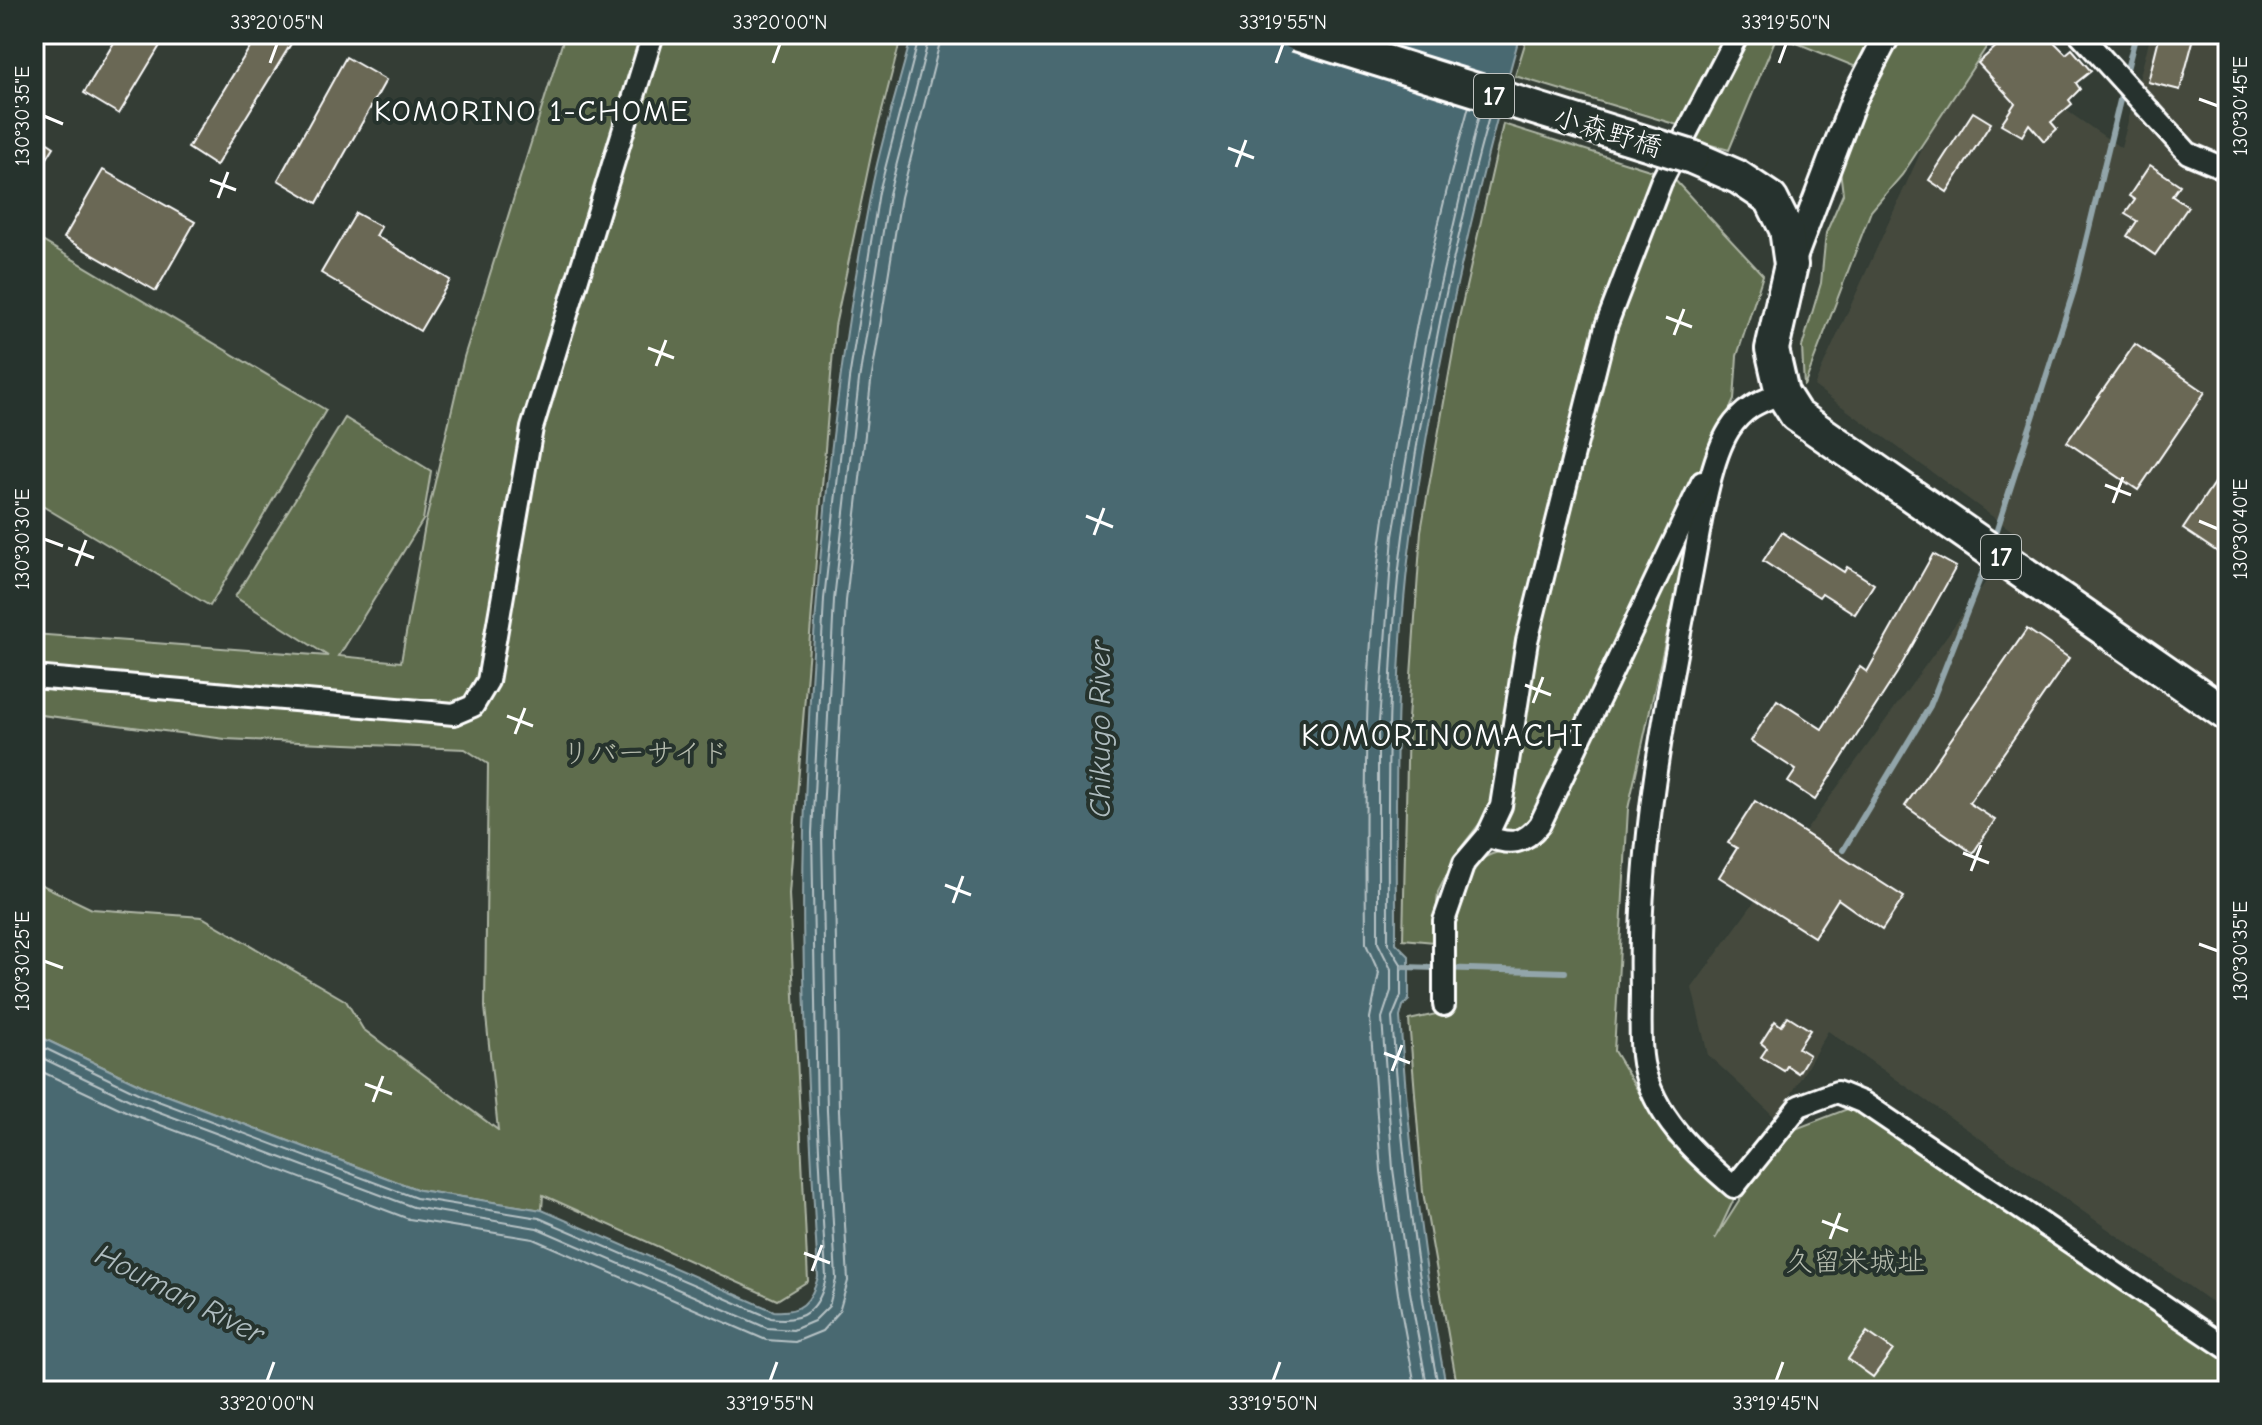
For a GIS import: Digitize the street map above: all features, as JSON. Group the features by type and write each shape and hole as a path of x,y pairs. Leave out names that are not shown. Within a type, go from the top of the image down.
{"main road":[{"name":"小森野橋","path":"1296,34 1692,157 1738,177 1771,199 1786,229 1791,265"},
{"name":"17","path":"1791,265 1772,349 1782,393 1796,415 2228,715"}],"street":[{"path":"34,677 454,714 473,706 488,681 532,428 653,34"},
{"path":"1444,1005 1444,921 1453,885 1464,863 1487,836 1501,806 1527,641 1606,326 1661,182 1738,34"},
{"path":"1791,265 1854,99 1888,34"},
{"path":"2080,34 2188,153 2228,170"},
{"path":"1782,393 1745,408 1728,432 1702,518 1670,680 1645,855 1640,952 1643,1063 1659,1106 1691,1150 1734,1187 1799,1106 1837,1092 1864,1103 2228,1349"},
{"path":"1487,836 1513,843 1528,838 1540,824 1704,478 1718,461"}],"shaded area":[{"path":"2151,34 2228,34 2228,1314 1828,1031 1777,1119 1708,1055 1692,988 2019,536 1814,386 1970,44 2121,148"}],"green space":[{"name":"リバーサイド","path":"565,34 902,34 873,146 835,326 789,894 808,1281 777,1300 543,1195 542,1210 419,1190 145,1087 34,1034 34,881 92,909 202,917 346,1001 363,1029 498,1130 485,1007 488,764 465,749 225,739 34,714 34,634 328,656 235,597 345,418 431,471 423,520 339,656 401,662 425,525 464,357"},
{"path":"1528,34 1729,34 1681,126 1515,76"},
{"path":"1745,34 1872,34 1856,67 1777,35 1729,150 1693,140"},
{"path":"1900,34 1995,34 1902,175 1871,211 1804,386 1802,347 1821,283 1826,233 1843,194 1839,162"},
{"path":"1503,124 1659,173 1601,328 1490,810 1460,849 1438,892 1434,942 1403,939 1408,719 1421,531 1459,318"},
{"path":"1672,177 1763,275 1737,356 1734,400 1536,816 1515,833 1497,831 1535,639 1614,324"},
{"path":"34,236 326,410 210,606 34,501"},
{"name":"久留米城址","path":"1688,539 1628,809 1614,1051 1669,1142 1735,1197 1715,1239 1761,1167 1790,1131 1855,1106 2228,1357 2228,1391 1650,1391 1647,1387 1645,1391 1458,1391 1423,1192 1409,1020 1450,1011 1453,923 1465,880 1476,864 1492,854 1536,846"}],"water":[{"path":"912,34 1520,34 1471,221 1443,347 1420,474 1401,638 1396,943 1409,956 1409,1000 1403,1006 1400,1017 1418,1205 1447,1391 34,1391 34,1034 145,1087 419,1190 542,1210 774,1311 798,1308 812,1294 818,1277 806,1054 803,887 807,751 817,590 844,350 857,271 875,172"}],"building":[{"path":"119,34 167,34 119,114 84,93"},
{"path":"258,34 297,34 216,166 188,148"},
{"path":"2010,34 2046,34 2066,54 2072,49 2091,71 2076,83 2080,89 2069,100 2072,104 2051,122 2057,129 2044,141 2029,124 2022,136 2001,124 2015,103 1978,63"},
{"path":"2160,34 2195,34 2180,90 2148,82"},
{"path":"346,57 386,80 317,203 278,180"},
{"path":"1973,112 1991,123 1947,192 1929,180"},
{"path":"34,134 54,147 34,179"},
{"path":"2150,165 2180,185 2172,196 2188,207 2155,255 2127,236 2137,221 2125,214 2135,200 2129,196"},
{"path":"103,170 195,222 156,291 64,238"},
{"path":"356,213 381,227 376,236 450,280 420,331 321,273"},
{"path":"2135,344 2205,392 2138,490 2067,442"},
{"path":"2228,462 2228,559 2183,529"},
{"path":"1782,532 1844,572 1847,567 1874,584 1855,614 1822,593 1819,597 1763,561"},
{"path":"1933,554 1956,567 1897,673 1815,800 1788,782 1796,770 1751,741 1777,700 1822,729 1860,667 1867,672"},
{"path":"2027,629 2069,658 1969,803 1995,820 1973,853 1905,806"},
{"path":"1755,801 1904,897 1882,930 1838,899 1814,937 1719,877 1737,848 1728,843"},
{"path":"1788,1016 1810,1030 1798,1048 1809,1055 1798,1073 1787,1066 1784,1071 1761,1057 1767,1048 1761,1043 1775,1021 1781,1026"},
{"path":"1867,1332 1893,1350 1873,1377 1848,1359"}],"waterway":[{"path":"2125,77 2136,34"},
{"path":"1994,539 2074,290 2123,88"},
{"path":"1843,850 1930,706 1987,561"},
{"path":"1404,967 1565,972"}],"district":[{"name":"KOMORINO 1-CHOME","path":"532,111"},
{"name":"KOMORINOMACHI","path":"1443,735"}],"water label":[{"name":"Chikugo River","path":"1100,729"},
{"name":"Houman River","path":"180,1294"}]}
